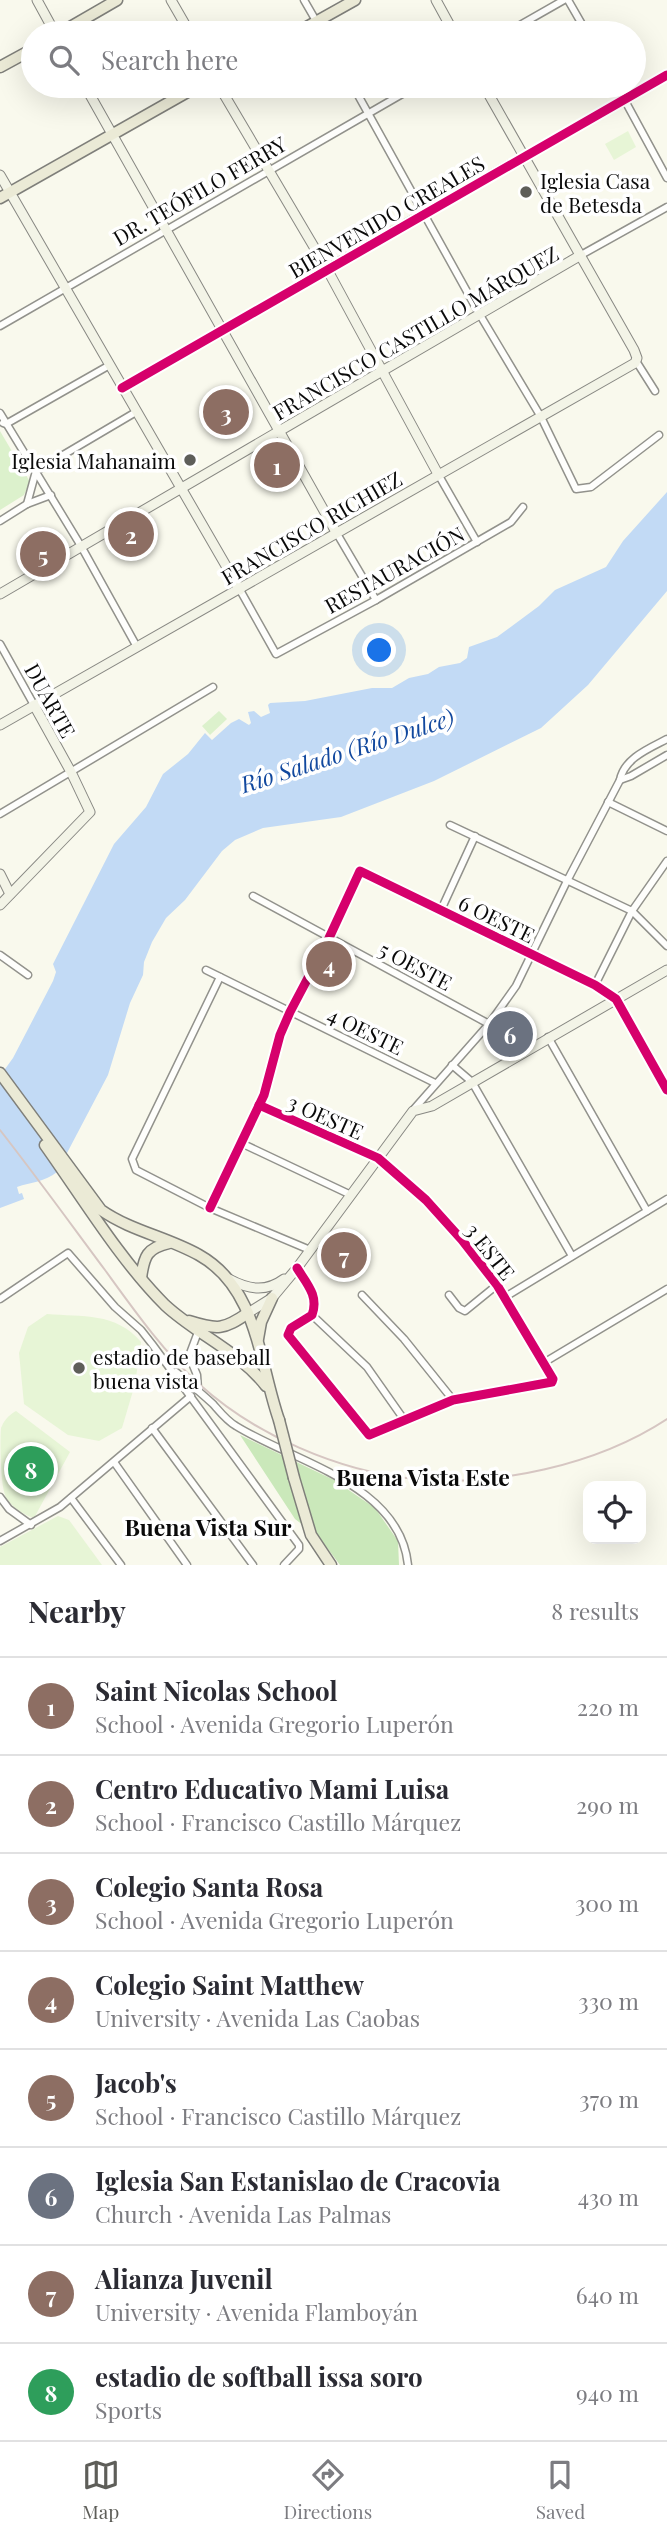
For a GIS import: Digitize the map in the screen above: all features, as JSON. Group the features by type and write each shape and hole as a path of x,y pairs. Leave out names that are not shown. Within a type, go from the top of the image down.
{"main road":[{"path":"37,0 50,21"},
{"path":"79,21 117,0"},
{"path":"171,0 183,21"},
{"path":"319,21 355,0"},
{"path":"436,0 447,21"},
{"path":"0,67 21,55"},
{"name":"BIENVENIDO CREALES","path":"646,88 667,75"},
{"path":"92,98 335,532"},
{"path":"5,195 177,98"},
{"path":"226,98 327,269 438,474"},
{"path":"491,98 637,359"},
{"name":"BIENVENIDO CREALES","path":"327,269 630,98"},
{"path":"0,175 5,195 65,288 240,590"},
{"name":"FRANCISCO CASTILLO MÁRQUEZ","path":"0,594 581,256"},
{"name":"FRANCISCO RICHIEZ","path":"0,725 240,590 335,532 541,417 637,359"},
{"name":"DUARTE","path":"10,894 88,815 87,806 71,772 34,705"},
{"path":"0,874 10,894 0,905"},
{"path":"258,1342 261,1322 272,1298 413,1111 432,1105 667,970"},
{"path":"0,1073 141,1278 169,1308 253,1371 269,1390"},
{"path":"0,1083 101,1210 125,1225 202,1256 229,1279 252,1289 275,1286 294,1271"},
{"path":"141,1278 148,1252 156,1246 169,1243"},
{"path":"229,1279 248,1313 258,1342 269,1390 311,1535 331,1565"},
{"path":"186,1320 219,1328 228,1326 272,1298"}],"street":[{"path":"304,0 316,21"},
{"path":"528,21 566,0 579,21"},
{"path":"360,98 480,315 541,417 576,489 591,487 659,435"},
{"name":"DR. TEÓFILO FERRY","path":"0,326 396,98"},
{"path":"623,98 667,178"},
{"name":"FRANCISCO CASTILLO MÁRQUEZ","path":"581,256 667,207"},
{"name":"BIENVENIDO CREALES","path":"122,388 327,269"},
{"path":"637,359 655,391"},
{"path":"3,423 108,366"},
{"path":"27,504 36,471 136,412"},
{"path":"0,413 3,423 36,471 81,546 136,647"},
{"path":"438,474 477,542"},
{"path":"0,521 27,504 51,495"},
{"name":"RESTAURACIÓN","path":"240,590 276,654 511,522 523,507"},
{"path":"335,532 376,600"},
{"name":"DUARTE","path":"0,644 34,705"},
{"path":"0,814 213,687"},
{"path":"413,1111 489,1024 516,986 566,881 620,780 621,772 638,755 667,739"},
{"path":"620,780 667,755"},
{"path":"608,802 667,831"},
{"path":"450,825 632,911 667,946"},
{"path":"441,910 475,835"},
{"path":"595,985 632,911 667,861"},
{"name":"6 OESTE","path":"329,938 357,873 363,871 595,985 616,999"},
{"name":"5 OESTE","path":"253,896 489,1024"},
{"path":"210,1208 267,1084 279,1035 329,938"},
{"path":"0,955 28,975"},
{"name":"4 OESTE","path":"206,970 435,1083"},
{"path":"220,977 132,1159 136,1170 210,1208 310,1250"},
{"path":"616,999 667,1090"},
{"path":"548,1037 647,1211"},
{"path":"452,1065 472,1082 572,1256"},
{"name":"3 OESTE","path":"259,1104 378,1158"},
{"path":"241,1143 351,1195"},
{"name":"3 ESTE","path":"378,1158 426,1200 462,1240 497,1285 553,1376 552,1382 453,1400"},
{"path":"505,1297 667,1199"},
{"path":"0,1299 68,1253 115,1307 141,1331 170,1367 299,1545 299,1549 284,1565"},
{"path":"294,1271 313,1294 315,1302 312,1315 291,1328 288,1335 366,1433 373,1435 453,1400 404,1339 362,1296"},
{"path":"449,1295 459,1308 465,1311 497,1285"},
{"path":"545,1362 667,1289"},
{"path":"312,1315 368,1367 405,1421"},
{"path":"198,1332 189,1356 197,1375 198,1390"},
{"path":"170,1367 234,1425 340,1479 373,1500 402,1538 408,1565"},
{"path":"0,1541 51,1514 191,1396"},
{"path":"152,1428 253,1565"},
{"path":"114,1462 187,1565"},
{"path":"0,1497 9,1509 31,1525"},
{"path":"71,1498 121,1565"}],"green space":[{"path":"628,131 636,147 614,160 605,144"},
{"path":"0,431 30,482 24,495 0,510"},
{"path":"219,711 227,719 210,735 202,726"},
{"name":"estadio de baseball buena vista","path":"47,1314 86,1316 110,1321 121,1325 141,1342 135,1384 122,1428 99,1441 68,1435 24,1404 19,1353 28,1327"},
{"path":"16,1411 70,1452 34,1518 12,1505 3,1485 1,1428 7,1418"},
{"path":"240,1435 334,1480 375,1508 398,1541 399,1565 340,1565 319,1537 295,1519"},
{"path":"58,1516 69,1520 102,1565 0,1565 0,1547"}],"water":[{"name":"Río Salado (Río Dulce)","path":"667,492 667,591 588,685 541,728 434,781 341,817 263,828 235,840 222,851 185,900 166,918 152,942 108,1075 57,1172 43,1180 17,1187 24,1199 0,1208 0,1076 13,1058 53,981 56,972 53,964 114,844 146,807 163,774 188,754 205,733 212,740 239,719 249,725 251,723 248,712 254,711 261,717 270,713 270,703 305,701 372,688 392,688 409,678 460,663 467,658 469,647 497,637 539,606 555,590 606,567 623,541"}],"railway":[{"path":"0,1130 138,1315 173,1357 221,1402 299,1448 327,1459 385,1475 446,1481 478,1479 512,1476 578,1460 609,1449 667,1419"}],"cycle path":[{"path":"646,87 667,75"},
{"path":"122,388 627,98"},
{"path":"210,1208 264,1095 280,1035 290,1012 360,871 595,985 616,999 667,1090"},
{"path":"259,1105 378,1158 426,1200 497,1285 553,1379 552,1382 453,1400 369,1435 288,1335 291,1328 312,1315 314,1308 311,1290 297,1268"}],"place":[{"name":"Iglesia Casa de Betesda","path":"526,192"},
{"name":"Colegio Santa Rosa","path":"226,412"},
{"name":"Iglesia Mahanaim","path":"190,460"},
{"name":"Saint Nicolas School","path":"277,465"},
{"name":"Centro Educativo Mami Luisa","path":"131,534"},
{"name":"Jacob's","path":"43,554"},
{"name":"Colegio Saint Matthew","path":"329,964"},
{"name":"Iglesia San Estanislao de Cracovia","path":"510,1034"},
{"name":"Alianza Juvenil","path":"344,1255"},
{"name":"estadio de baseball buena vista","path":"79,1368"},
{"name":"estadio de softball issa soro","path":"31,1469"}],"district":[{"name":"Buena Vista Este","path":"423,1476"},
{"name":"Buena Vista Sur","path":"208,1526"}]}
